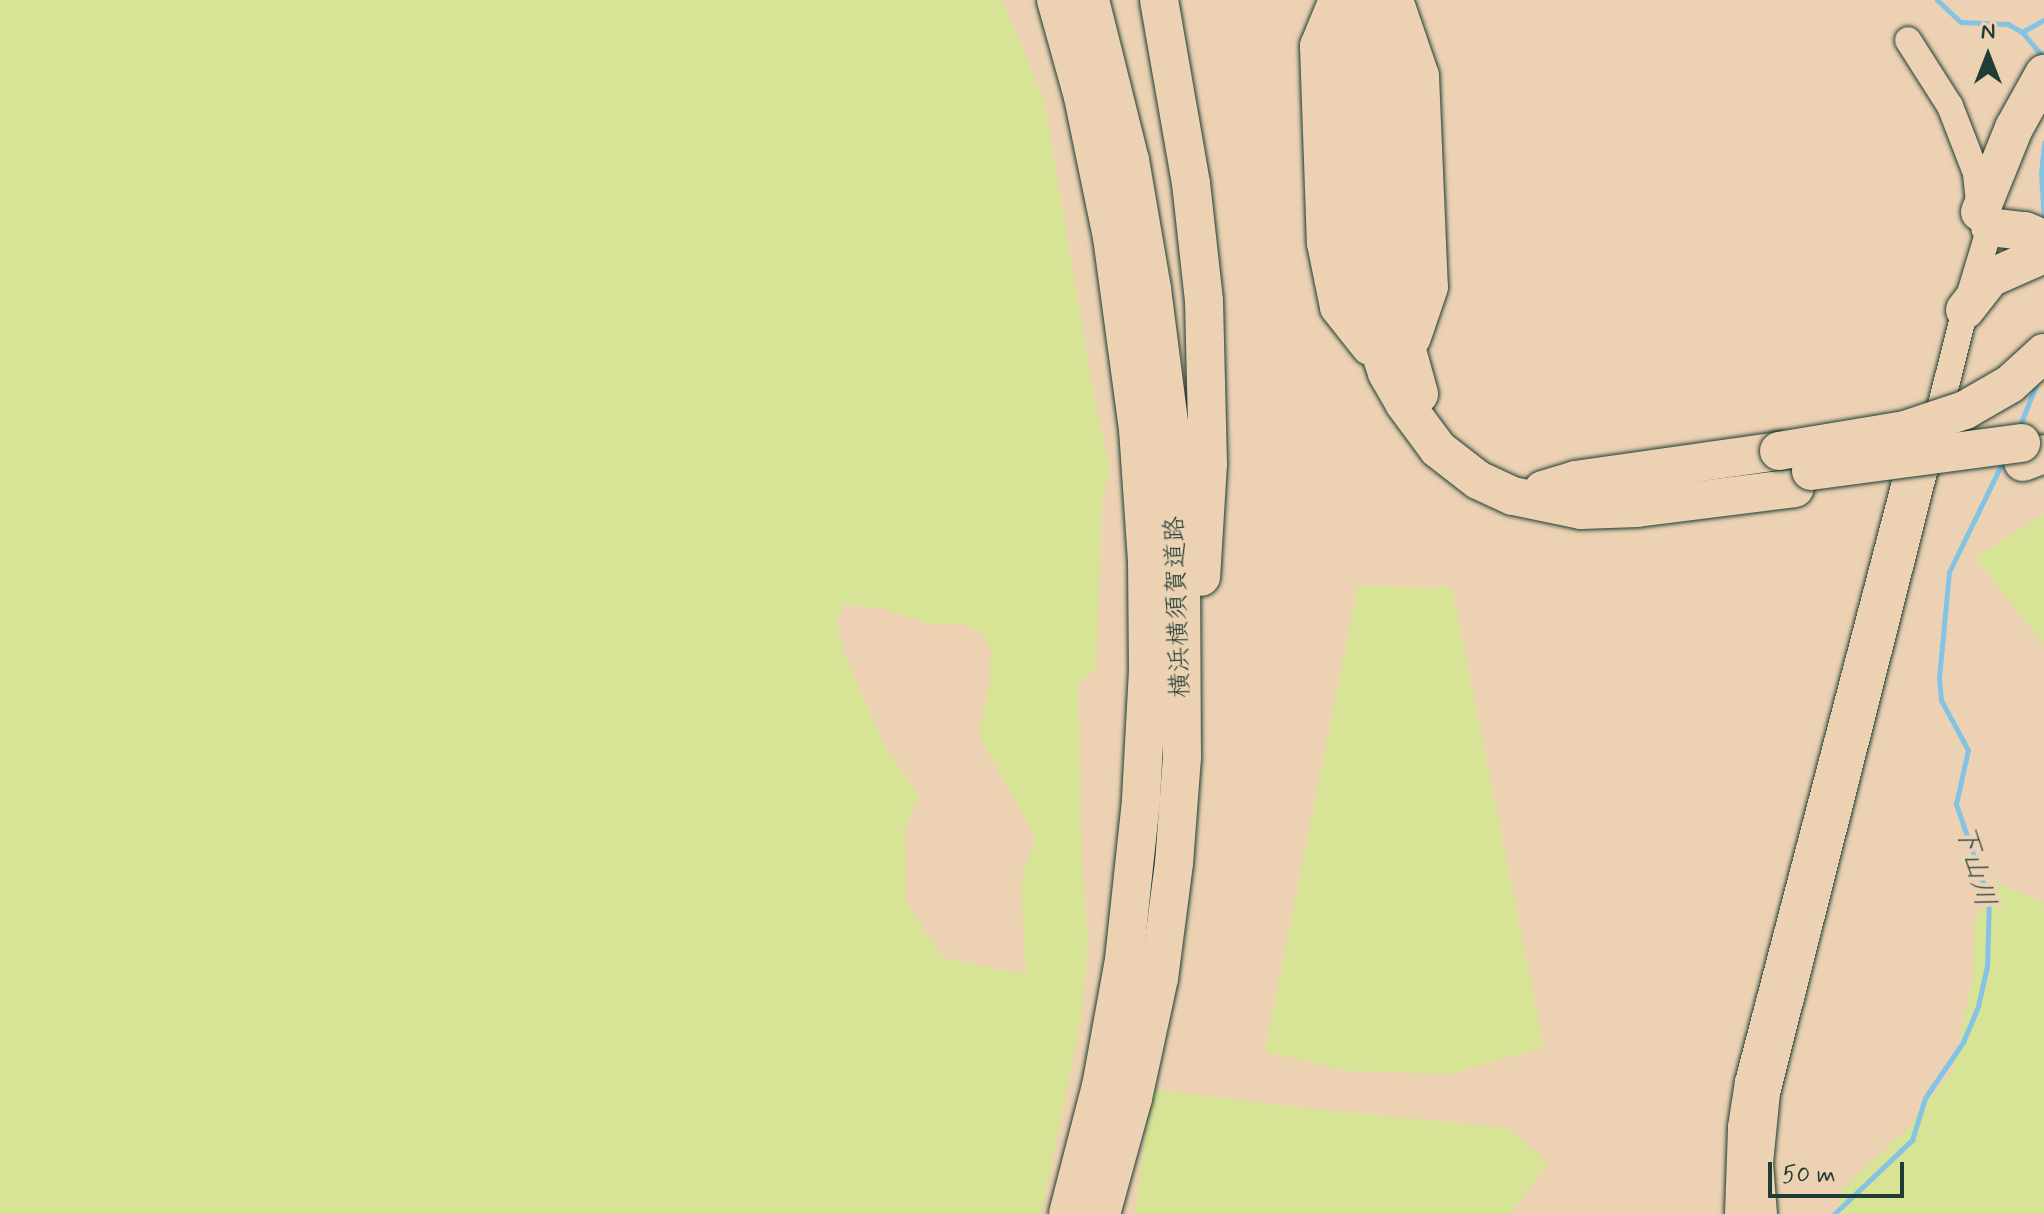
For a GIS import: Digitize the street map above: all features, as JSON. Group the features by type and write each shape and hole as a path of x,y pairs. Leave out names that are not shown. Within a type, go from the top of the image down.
{"highway":[{"path":"1035,0 1112,237"},
{"name":"横浜横須賀道路","path":"1056,0 1083,97 1112,237 1138,429 1147,560 1147,685 1141,801 1124,960 1101,1086 1068,1214"},
{"name":"横浜横須賀道路","path":"1090,0 1130,160 1152,289 1173,453 1181,571 1182,757 1174,863 1159,978 1133,1098 1101,1214"},
{"path":"1159,0 1191,183 1204,301 1208,464 1202,564 1182,757"},
{"path":"1364,2 1319,46 1326,243 1339,307 1352,323 1397,337"},
{"path":"1364,2 1404,403 1438,449 1478,480 1513,496 1581,510 1637,508 1789,471 1965,410 2010,384 2044,353"},
{"path":"1965,310 1990,278 2041,253 2025,231 1985,220 2042,90"},
{"path":"1397,337 1421,399 1458,445 1501,476 1543,490 1575,480 1789,471 2035,451"}],"street":[{"path":"1764,1214 1760,1163 1767,1093 1965,310 1985,220 1968,147 1950,106 1908,40"},
{"path":"1738,1214 1741,1127 1748,1082 1947,320 1985,220"}],"green space":[{"path":"0,0 1002,0 1044,99 1094,396 1110,469 1102,502 1096,667 1078,685 1082,870 1088,941 1081,1020 1041,1214 0,1214","holes":["845,604 883,609 934,625 963,624 982,633 991,649 990,681 979,736 1036,838 1021,880 1026,975 941,957 906,901 905,829 918,794 886,748 844,654 836,620"]},
{"path":"2044,514 2044,644 1975,558"},
{"path":"1358,586 1452,588 1544,1047 1450,1074 1346,1071 1265,1051"},
{"path":"1994,881 2044,903 2044,1214 1837,1214 1841,1191 1907,1129 1953,1070 1973,977 1975,921"},
{"path":"1152,1089 1273,1105 1508,1128 1548,1163 1510,1214 1135,1214"}],"waterway":[{"name":"下山川","path":"1937,0 1961,22 2008,24 2022,32 2044,58"},
{"path":"2022,32 2044,20"},
{"name":"下山川","path":"2044,142 2041,173 2044,221"},
{"name":"下山川","path":"2019,428 2037,382"},
{"name":"下山川","path":"1834,1214 1912,1140 1925,1098 1963,1042 1978,1006 1987,966 1989,900 1956,804 1968,750 1941,700 1939,678 1949,572 2004,459"}]}
